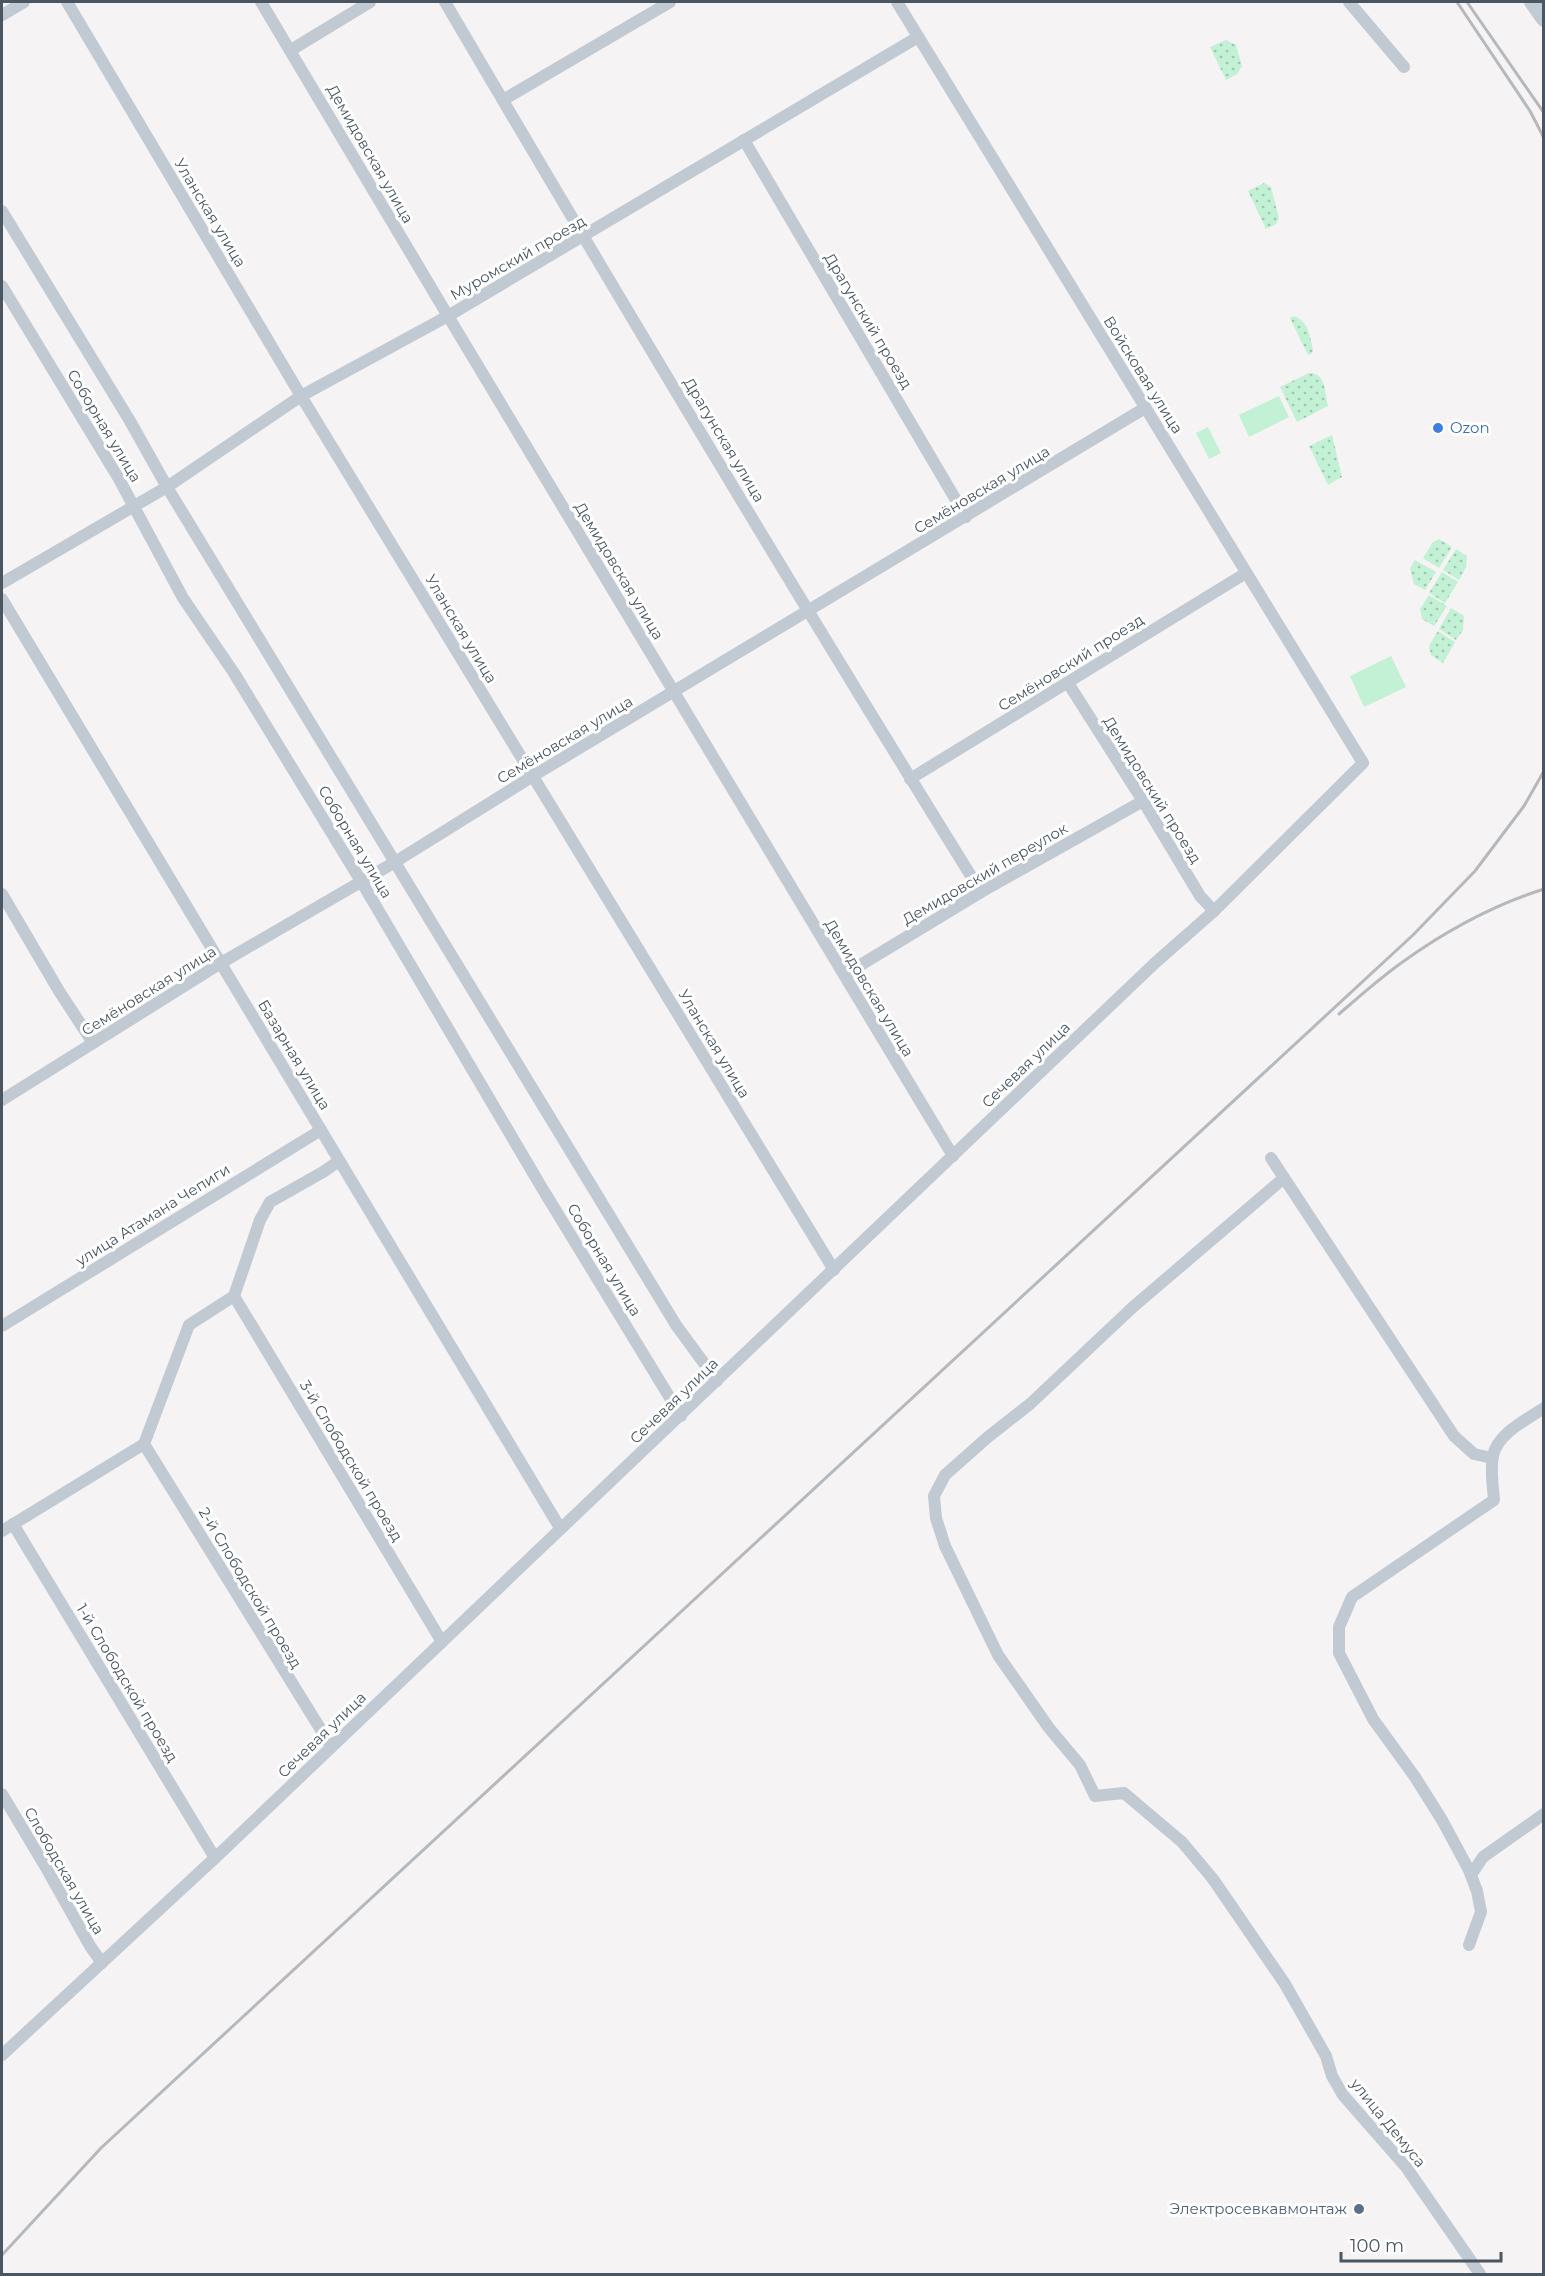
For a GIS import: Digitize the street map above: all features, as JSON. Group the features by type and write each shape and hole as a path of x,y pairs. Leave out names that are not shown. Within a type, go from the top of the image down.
{"street":[{"path":"2,15 24,2"},
{"name":"Уланская улица","path":"67,2 302,396 834,1270"},
{"name":"Демидовская улица","path":"261,2 953,1155"},
{"path":"291,50 370,2"},
{"name":"Драгунская улица","path":"445,2 583,237 910,779 981,892"},
{"name":"Войсковая улица","path":"897,2 1363,764"},
{"path":"1349,2 1404,67"},
{"path":"503,100 664,3"},
{"name":"Муромский проезд","path":"2,584 167,487 302,396 448,316 918,37"},
{"name":"Драгунский проезд","path":"744,140 966,518"},
{"path":"2,211 676,1325 717,1381"},
{"name":"Соборная улица","path":"2,286 134,506 183,598 234,673 362,881 542,1188 681,1416"},
{"name":"Семёновская улица","path":"2,1100 221,963 395,862 533,776 675,693 1145,408"},
{"name":"Семёновский проезд","path":"910,779 1246,573"},
{"name":"Базарная улица","path":"2,599 560,1528"},
{"name":"Демидовский проезд","path":"1068,683 1200,896 1214,911"},
{"name":"Сечевая улица","path":"2,2055 215,1858 1155,963 1214,911 1363,764"},
{"name":"Демидовский переулок","path":"844,975 981,892 1143,801"},
{"path":"2,894 59,991 93,1043"},
{"name":"улица Атамана Чепиги","path":"2,1326 321,1130"},
{"path":"1271,1158 1454,1436 1474,1454 1492,1458"},
{"path":"2,1532 144,1444 189,1325 234,1296 260,1220 270,1202 339,1161"},
{"name":"улица Демуса","path":"1284,1178 1133,1307 1030,1404 987,1437 945,1475 934,1496 936,1518 945,1546 998,1655 1049,1728 1080,1765 1095,1796 1124,1793 1182,1842 1213,1879 1285,1984 1326,2056 1332,2076 1343,2095 1406,2167 1480,2274"},
{"name":"3-й Слободской проезд","path":"234,1296 442,1642"},
{"path":"1469,1945 1480,1912 1471,1875 1437,1812 1373,1719 1339,1653 1339,1627 1352,1597 1494,1500 1492,1458 1496,1444 1544,1408"},
{"name":"2-й Слободской проезд","path":"144,1444 331,1746"},
{"name":"1-й Слободской проезд","path":"14,1524 215,1858"},
{"name":"Слободская улица","path":"2,1794 102,1963"},
{"path":"1471,1875 1483,1857 1544,1815"}],"green space":[{"path":"1226,40 1236,45 1242,66 1237,74 1226,80 1210,47"},
{"path":"1264,183 1271,187 1279,218 1276,224 1266,229 1248,191"},
{"path":"1294,316 1308,329 1313,349 1308,355 1290,318"},
{"path":"1309,373 1319,376 1322,380 1328,406 1297,422 1280,387"},
{"path":"1279,396 1289,417 1249,437 1239,415"},
{"path":"1208,427 1221,453 1209,459 1196,433"},
{"path":"1332,435 1342,477 1328,485 1309,446"},
{"path":"1439,539 1452,547 1439,568 1423,558 1433,542"},
{"path":"1456,549 1467,556 1466,567 1459,580 1443,570"},
{"path":"1415,560 1436,572 1425,590 1414,584 1410,568"},
{"path":"1442,572 1458,582 1445,603 1429,593"},
{"path":"1429,595 1447,606 1434,626 1422,619 1420,609"},
{"path":"1451,608 1464,616 1463,630 1456,640 1439,629"},
{"path":"1438,631 1455,642 1443,663 1431,655 1429,646"},
{"path":"1391,656 1406,687 1364,707 1350,676"}],"railway":[{"path":"1457,2 1530,111 1544,138"},
{"path":"1467,2 1544,113"},
{"path":"2,2255 101,2148 1413,935 1475,871 1524,806 1544,771"},
{"path":"1339,1014 1387,974 1437,939 1489,911 1544,889"}],"place":[{"name":"Ozon","path":"1438,428"},
{"name":"Электросевкавмонтаж","path":"1359,2209"}]}
